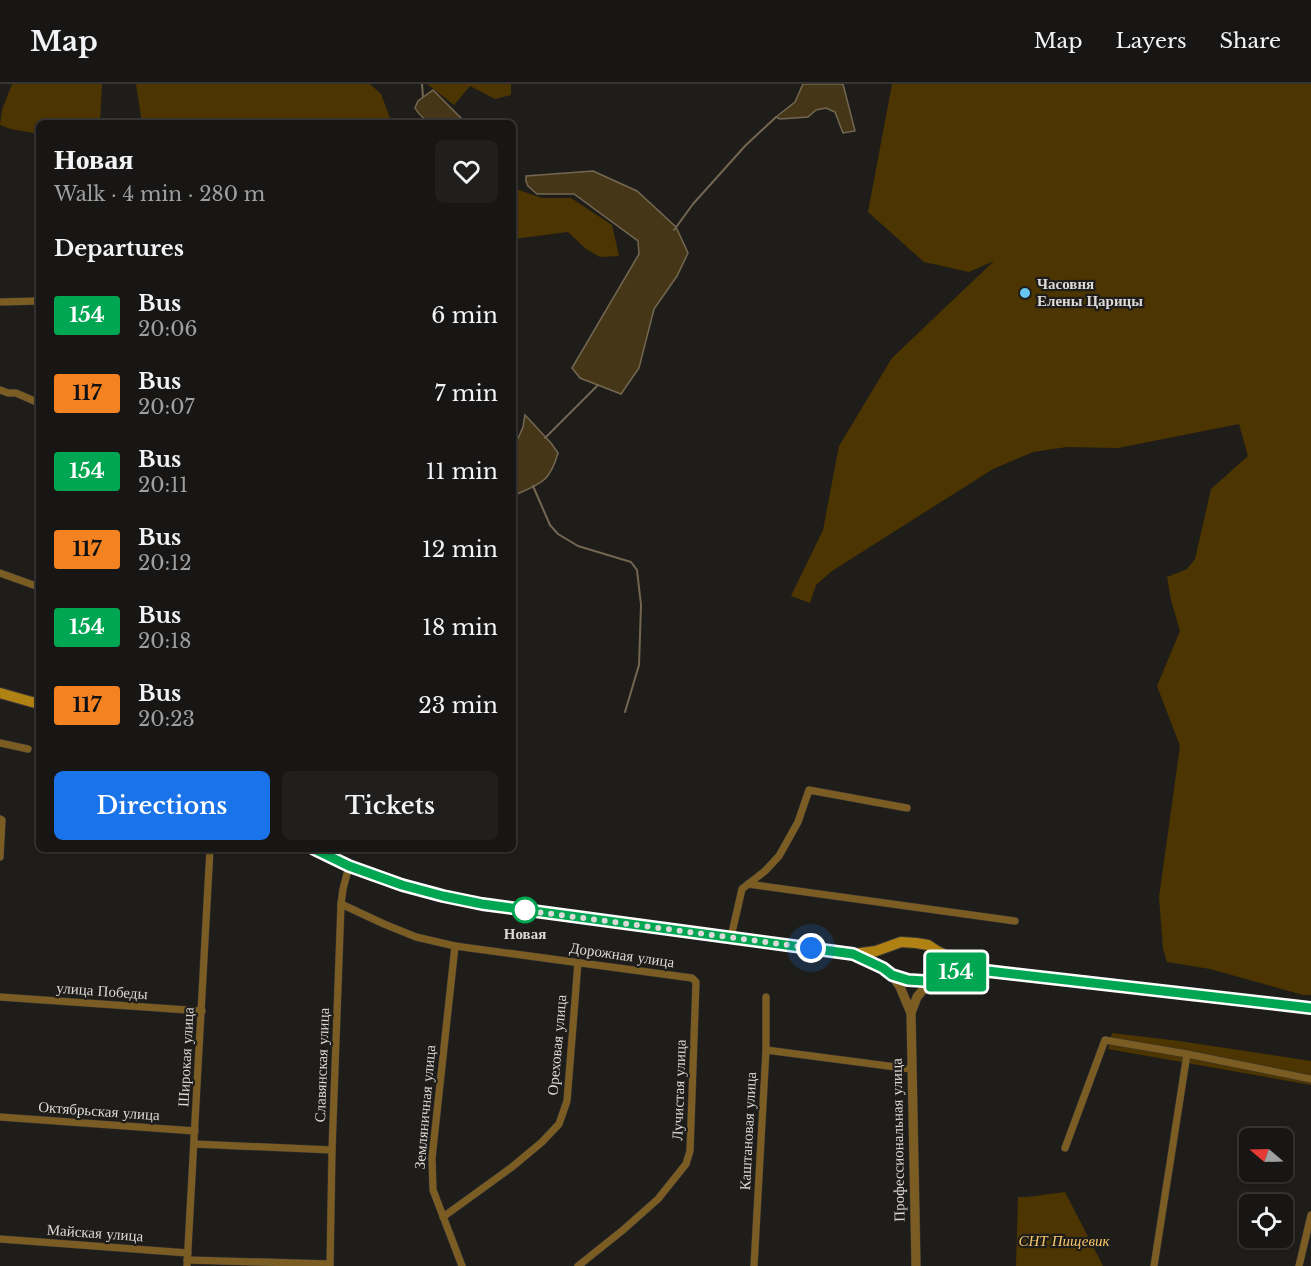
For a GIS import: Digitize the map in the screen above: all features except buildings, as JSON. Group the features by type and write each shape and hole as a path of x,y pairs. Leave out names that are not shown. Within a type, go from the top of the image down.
{"main road":[{"path":"0,693 36,703"},
{"path":"320,852 349,866 415,889 482,904 853,954 870,952 901,942 916,943 928,945 979,970"},
{"path":"892,945 885,961 892,975"},
{"path":"933,978 940,961 937,951"},
{"path":"853,954 903,979 929,980 956,972 979,970 1311,1008"}],"street":[{"path":"0,302 36,301"},
{"path":"0,390 16,393 36,402"},
{"path":"0,573 36,586"},
{"path":"0,743 28,749"},
{"path":"731,938 742,889 765,871 779,856 798,822 808,790 907,808"},
{"path":"0,819 2,819 0,857"},
{"name":"Широкая улица","path":"187,1260 210,852"},
{"name":"Славянская улица","path":"330,1265 341,904 349,866"},
{"path":"748,884 1015,921"},
{"name":"Дорожная улица","path":"341,904 416,937 455,946 692,978"},
{"name":"Земляничная улица","path":"455,946 432,1158 433,1190 462,1266"},
{"name":"Ореховая улица","path":"443,1217 542,1143 559,1124 567,1101 578,962"},
{"path":"892,975 905,995 911,1013"},
{"name":"Лучистая улица","path":"578,1266 658,1199 686,1164 690,1151 697,990 696,982 692,978"},
{"path":"911,1013 917,998 933,978"},
{"name":"улица Победы","path":"0,997 202,1011"},
{"name":"Каштановая улица","path":"754,1266 766,1050 766,997"},
{"name":"Профессиональная улица","path":"911,1013 916,1266"},
{"path":"1065,1148 1105,1040 1311,1078"},
{"path":"766,1050 912,1069"},
{"path":"1154,1266 1187,1054"},
{"name":"Октябрьская улица","path":"0,1117 195,1131"},
{"path":"194,1144 332,1150"},
{"path":"1299,1266 1311,1215"},
{"name":"Майская улица","path":"0,1239 187,1260 330,1265"}],"green space":[{"path":"12,84 102,84 100,120 36,120 36,133 0,125 2,110"},
{"path":"136,84 370,84 381,94 391,120 142,120"},
{"path":"427,84 511,84 511,95 495,99 470,86 454,105"},
{"path":"892,84 1311,84 1311,995 1303,995 1210,969 1167,962 1163,949 1159,897 1180,746 1157,686 1180,631 1167,577 1187,569 1195,559 1211,489 1248,456 1239,424 1118,448 1067,447 1033,452 993,469 832,571 816,585 810,603 791,596 823,530 839,446 892,358 994,261 969,272 924,262 868,212"},
{"path":"516,189 542,198 571,198 612,225 619,256 600,257 586,249 568,232 516,239"},
{"path":"1112,1033 1311,1061 1311,1085 1108,1049"},
{"name":"СНТ Пищевик","path":"1065,1192 1103,1266 1016,1266 1018,1197"}],"shaded area":[{"path":"803,84 843,84 855,131 843,133 835,112 826,108 816,110 808,117 780,119 776,117 795,102"},
{"path":"433,90 463,120 427,120 415,108 418,101"},
{"path":"593,171 637,191 676,227 688,253 677,276 654,309 639,368 621,394 580,378 572,368 639,254 638,241 574,194 537,194 526,181 526,176"},
{"path":"525,415 558,453 552,470 544,480 517,494 516,443"}],"waterway":[{"path":"422,84 423,97"},
{"path":"674,230 693,204 745,146 776,117"},
{"path":"545,438 598,385"},
{"path":"533,486 550,525 558,534 578,546 631,562 637,570 641,605 639,665 625,712"}],"bus line":[{"name":"154","path":"319,852 349,866 402,885 443,896 482,904 853,954 898,978 908,980 924,981 956,972 979,970 1311,1008"}],"place":[{"name":"Часовня Елены Царицы","path":"1025,293"},
{"name":"Новая","path":"525,910"}],"route":[{"path":"525,910 522,910 811,948"}]}
